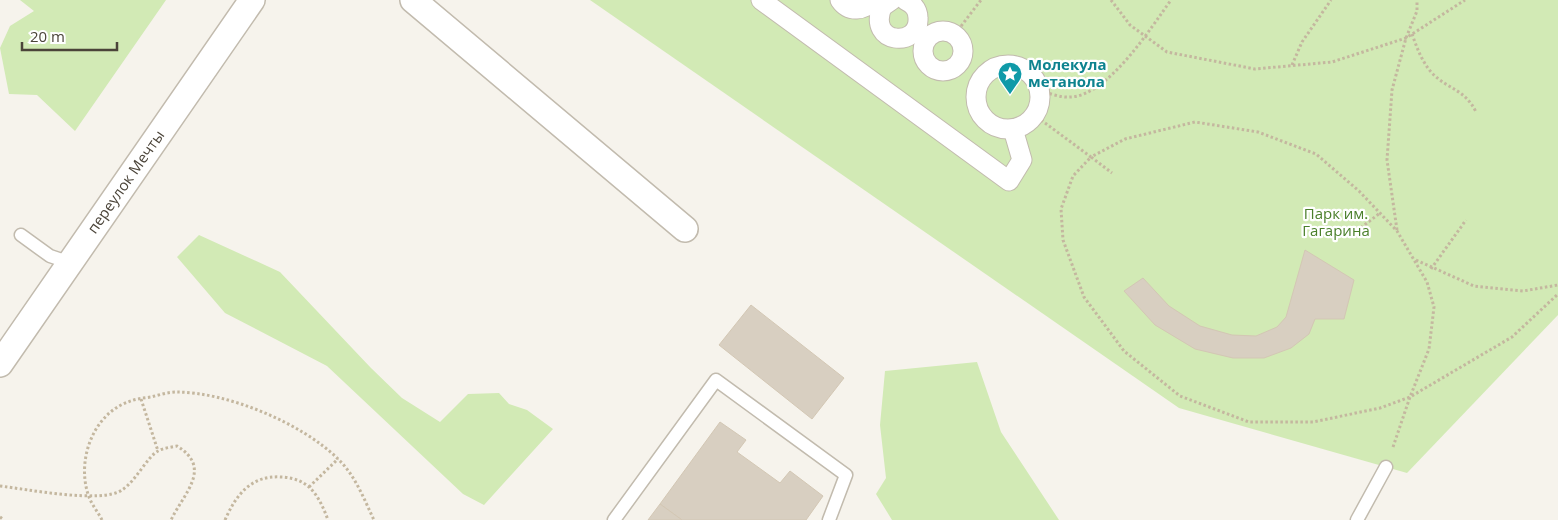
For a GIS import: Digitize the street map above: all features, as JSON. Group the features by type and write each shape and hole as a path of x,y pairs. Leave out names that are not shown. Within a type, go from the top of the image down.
{"street":[{"name":"переулок Мечты","path":"0,364 252,0"},
{"path":"413,0 685,229"},
{"path":"761,0 1009,181 1022,160 1013,129"},
{"path":"840,0 849,8 858,10 880,2 879,24 883,32 890,37 899,39 908,36 921,35 942,30 955,34 963,45 964,54 960,62 953,69 944,72 935,70 928,64 924,57 921,35 918,22 918,13 913,5 905,0"},
{"path":"960,62 982,78"},
{"path":"1002,65 1015,65 1027,70 1036,80 1040,91 1040,104 1034,115 1025,124 1013,129 1001,128 989,123 980,114 976,102 976,90 982,78 991,69 1002,65"}],"lane":[{"path":"21,236 50,256 71,263"},
{"path":"614,520 716,380 846,475 828,520"},
{"path":"1356,520 1386,467"}],"path":[{"path":"955,34 980,0"},
{"path":"1110,0 1130,25 1167,52 1255,69 1332,62 1406,38 1465,0"},
{"path":"1040,91 1070,98 1088,93 1102,85 1145,36 1171,0"},
{"path":"1292,65 1302,42 1331,0"},
{"path":"1397,230 1387,160 1392,90 1406,38 1417,11 1417,0"},
{"path":"1412,34 1421,58 1433,74 1470,100 1476,112"},
{"path":"1034,115 1112,174"},
{"path":"1386,467 1410,397 1429,350 1434,307 1427,282 1397,230 1359,192 1316,154 1258,132 1195,122 1124,139 1091,157 1073,176 1061,209 1063,240 1084,296 1124,351 1180,396 1249,422 1313,422 1380,408 1410,397 1512,337 1558,294"},
{"path":"1349,238 1380,213"},
{"path":"1431,269 1466,220"},
{"path":"1416,260 1431,269 1474,286 1523,291 1558,285"},
{"path":"102,520 89,496 84,465 92,434 108,414 128,402 176,392 224,398 274,417 322,445 338,459 358,486 374,520"},
{"path":"141,399 158,451"},
{"path":"0,486 89,496 106,496 121,492 158,451 177,446 189,453 194,463 195,474 171,520"},
{"path":"309,487 338,459"},
{"path":"225,520 238,497 256,480 273,476 292,477 309,487 328,520"},
{"path":"0,517 4,520"}],"green space":[{"path":"20,0 166,0 75,131 37,95 9,94 0,48 10,26 34,11"},
{"name":"Парк им. Гагарина","path":"590,0 1558,0 1558,315 1407,473 1179,408"},
{"path":"199,235 280,272 402,398 440,422 468,394 499,393 509,404 527,410 553,429 484,505 463,494 327,366 225,313 177,257"},
{"path":"977,362 1001,432 1059,520 892,520 876,494 886,478 880,425 885,371"}],"building":[{"path":"1305,250 1354,280 1344,319 1315,319 1309,334 1291,348 1264,358 1233,358 1195,349 1155,325 1124,291 1143,278 1169,306 1200,326 1232,335 1256,336 1277,327 1286,317"},
{"path":"751,305 844,378 812,419 719,345"},
{"path":"720,422 746,440 737,452 780,483 790,471 823,496 806,520 682,520 660,504"},
{"path":"660,504 682,520 648,520"}],"place":[{"name":"Молекула метанола","path":"1010,95"}]}
